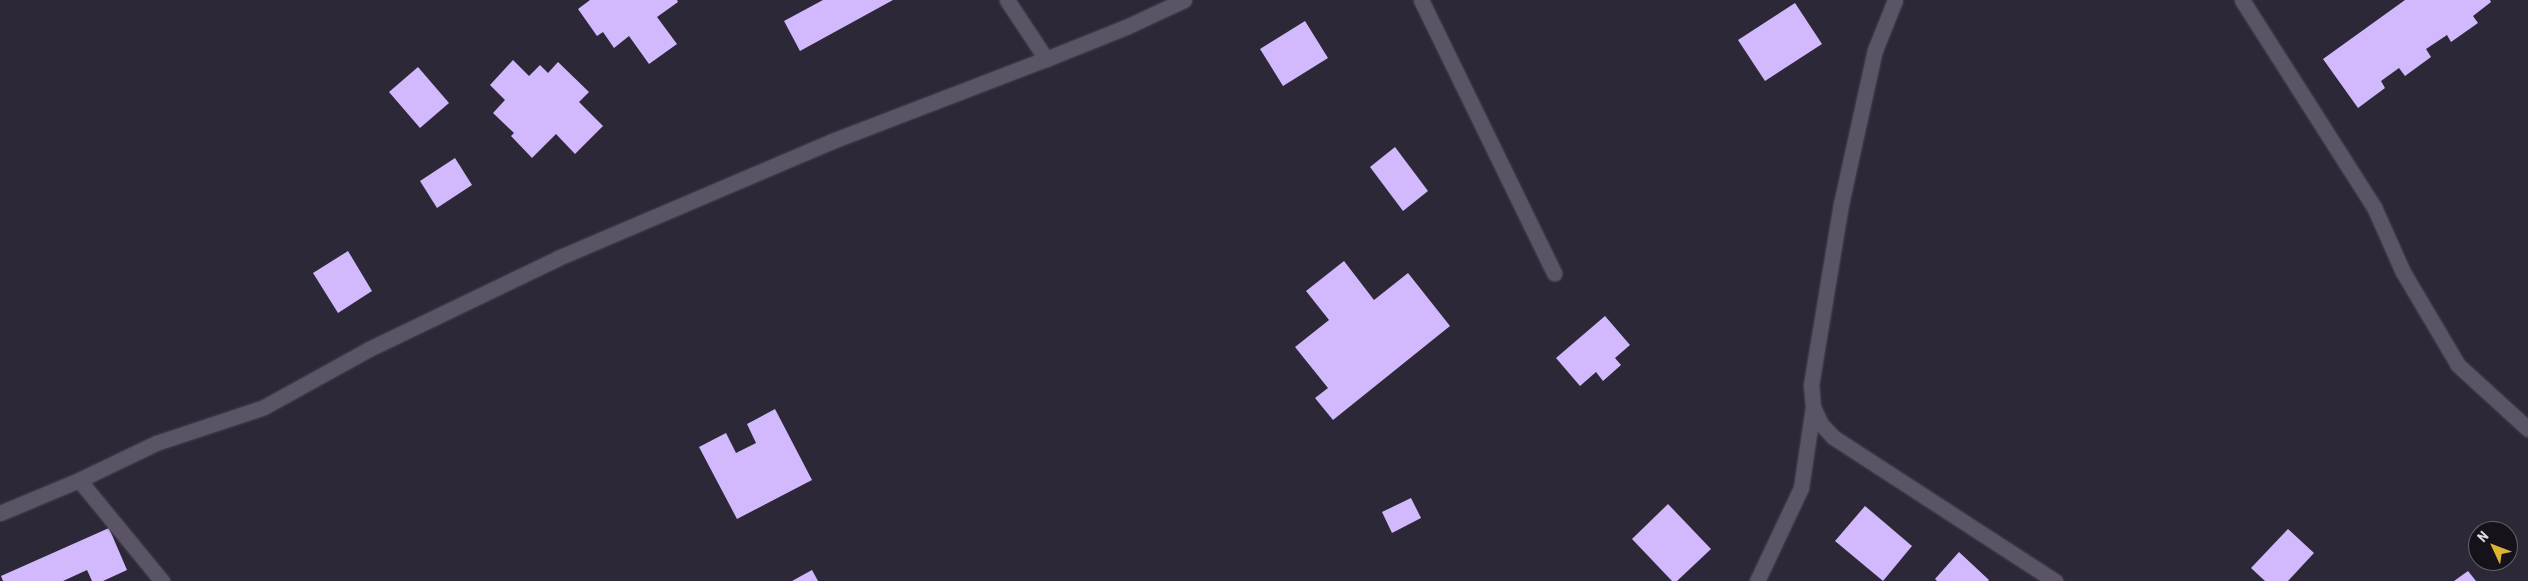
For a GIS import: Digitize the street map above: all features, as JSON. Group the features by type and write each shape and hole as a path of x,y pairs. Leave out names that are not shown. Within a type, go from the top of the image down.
{"street":[{"path":"1007,0 1046,59"},
{"path":"0,513 79,480 156,442 264,408 369,349 568,254 832,141 1126,27 1184,0"},
{"path":"1421,0 1554,273"},
{"path":"1757,581 1801,488 1813,407 1811,385 1842,204 1875,50 1895,0"},
{"path":"2242,0 2369,198 2403,272 2458,365 2528,429"},
{"path":"1813,407 1821,424 1833,437 2055,581"},
{"path":"79,480 162,581"}],"building":[{"path":"590,0 677,0 678,2 657,17 677,44 649,64 629,36 614,48 603,32 597,36 578,9"},
{"path":"823,0 893,0 800,51 784,21"},
{"path":"2405,0 2490,0 2491,2 2473,16 2478,23 2451,42 2447,35 2426,49 2431,57 2405,76 2399,68 2381,81 2385,88 2358,108 2323,59"},
{"path":"1795,3 1822,44 1765,81 1738,40"},
{"path":"1305,21 1328,58 1283,86 1260,49"},
{"path":"513,60 529,76 540,65 548,73 558,62 589,92 579,102 603,126 575,154 556,134 532,158 511,136 514,133 493,113 505,100 490,85"},
{"path":"418,67 449,103 420,128 389,92"},
{"path":"1395,147 1428,191 1403,211 1370,167"},
{"path":"455,158 472,185 437,208 420,181"},
{"path":"348,251 372,291 338,313 313,273"},
{"path":"1344,261 1374,300 1408,273 1450,326 1333,420 1315,398 1328,388 1295,347 1329,320 1306,291"},
{"path":"1605,316 1630,345 1615,358 1621,365 1603,381 1596,372 1580,386 1556,358"},
{"path":"775,409 812,480 737,519 699,447 726,433 736,453 756,443 747,424"},
{"path":"1411,498 1421,518 1392,533 1382,512"},
{"path":"1668,504 1711,549 1677,581 1672,581 1632,539"},
{"path":"1865,506 1912,546 1883,581 1835,541"},
{"path":"109,528 127,570 103,581 92,581 87,570 63,581 3,581 1,576"},
{"path":"2288,529 2314,553 2288,581 2265,581 2251,568"},
{"path":"1959,552 1989,580 1937,581 1935,579"},
{"path":"812,570 818,581 792,581"},
{"path":"2468,571 2476,581 2454,581"}]}
